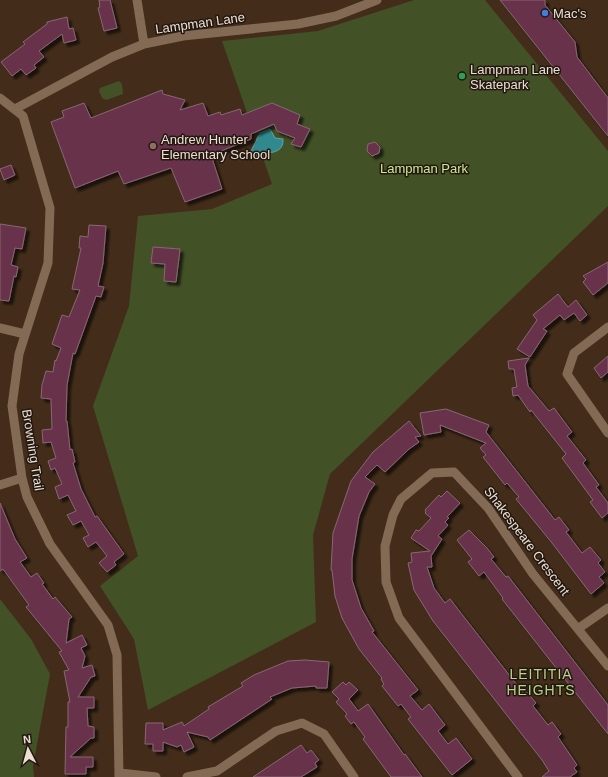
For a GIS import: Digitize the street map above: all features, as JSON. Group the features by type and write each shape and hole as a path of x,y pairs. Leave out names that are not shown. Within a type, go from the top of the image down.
{"street":[{"path":"136,0 144,44"},
{"name":"Lampman Lane","path":"15,109 112,56 144,44 183,36 298,24 336,16 377,0"},
{"name":"Browning Trail","path":"0,98 24,116 50,208 48,263 19,354 12,406 22,478 27,497 50,544 108,625 117,655 120,775"},
{"path":"608,327 574,353 567,374 608,434"},
{"path":"0,328 25,334"},
{"name":"Shakespeare Crescent","path":"518,777 399,618 386,582 385,546 393,515 401,499 432,472 454,472 488,508 533,574 579,628 608,666"},
{"path":"0,485 22,478"},
{"path":"579,628 608,608"},
{"path":"187,777 218,774 276,731 302,723 324,734 354,777"},
{"path":"120,775 156,777"}],"green space":[{"name":"Lampman Park","path":"414,0 485,0 608,151 608,206 330,474 313,535 316,622 148,710 134,639 100,586 138,556 93,406 129,306 138,216 212,209 272,184 222,41 318,31"},
{"path":"119,81 122,84 123,94 106,100 102,98 99,91 100,88"},
{"path":"0,599 31,639 50,674 33,766 34,777 0,777"}],"water":[{"path":"270,129 275,138 283,139 282,146 278,150 264,153 255,158 251,155 251,151 260,133"}],"building":[{"path":"99,0 110,0 117,28 104,31 98,8 100,7"},
{"path":"500,0 545,0 545,5 575,42 577,57 608,98 608,136"},
{"path":"67,17 69,29 73,28 76,40 64,43 62,34 39,51 44,57 34,65 36,68 26,75 21,69 12,76 1,62 25,44 23,42 47,24 47,22"},
{"path":"162,90 163,94 185,100 180,110 203,103 208,116 220,112 221,115 240,109 242,115 272,103 300,115 297,124 310,129 301,147 291,144 295,138 277,131 274,124 251,134 251,139 211,155 222,189 185,202 171,168 124,184 118,171 75,188 51,122 64,117 62,111 84,103 91,118"},
{"path":"375,142 380,147 379,153 372,156 367,151 368,144"},
{"path":"11,165 15,175 4,180 0,169"},
{"path":"0,224 26,228 22,249 15,248 11,265 18,267 16,277 14,276 9,301 0,300"},
{"path":"89,225 106,226 103,263 98,286 104,287 101,297 96,296 75,354 73,353 67,385 66,421 70,450 72,449 75,462 73,463 81,489 95,517 97,516 124,554 114,562 116,565 107,572 99,563 107,556 96,542 88,547 83,538 89,535 81,521 73,525 67,515 76,511 68,495 59,499 55,487 62,484 55,468 51,470 48,461 56,458 51,442 43,443 42,430 52,429 51,399 41,398 42,385 46,371 53,372 55,360 56,361 61,348 52,344 62,315 69,317 80,290 72,289 81,248 79,248 80,236 88,237"},
{"path":"153,247 180,249 176,282 164,281 165,264 151,263"},
{"path":"608,262 608,283 593,295 583,282 586,279 583,276"},
{"path":"558,294 568,307 576,300 587,315 580,321 574,313 564,320 560,315 543,329 547,331 530,357 517,349 537,320 533,315"},
{"path":"608,356 608,372 601,378 594,368"},
{"path":"529,358 525,365 528,386 549,411 554,408 572,432 567,436 586,460 583,463 599,485 596,487 608,503 608,513 602,518 590,502 593,500 562,458 566,454 531,410 530,412 518,395 513,396 512,388 517,387 514,369 509,369 508,361"},
{"path":"446,409 489,425 486,432 555,520 559,517 569,530 566,532 582,553 590,547 601,560 598,563 605,572 599,577 604,583 591,594 516,499 519,497 507,483 505,485 483,457 486,455 480,448 486,443 440,425 441,432 424,435 420,413"},
{"path":"409,421 421,436 415,437 419,442 409,449 385,472 377,465 365,477 375,484 369,492 359,516 352,559 352,580 361,608 374,631 372,632 418,690 410,696 422,710 429,704 445,725 438,731 448,744 456,738 472,759 452,775 408,719 411,717 401,704 398,706 382,686 384,684 381,679 382,678 359,649 342,618 335,596 331,570 333,533 351,481 373,452"},
{"path":"447,491 460,503 447,517 449,518 445,522 448,525 438,536 442,539 431,556 432,567 427,567 434,588 445,603 450,599 524,694 527,692 536,703 533,706 548,725 552,722 561,734 558,737 577,765 574,768 577,772 570,777 542,777 549,771 542,760 433,621 414,590 408,563 412,562 411,553 430,551 411,538 416,530 419,531 431,518 425,513 425,510 439,495 441,497"},
{"path":"0,503 15,539 27,558 20,562 31,577 37,573 44,583 42,584 53,599 55,597 72,617 69,619 66,643 82,635 87,645 81,648 85,656 82,668 92,665 95,676 91,677 78,697 94,697 94,708 87,708 88,726 94,727 94,738 91,738 70,757 93,757 93,767 86,767 86,774 65,774 66,727 68,727 68,702 70,702 64,671 69,670 59,652 62,651 26,607 29,605 3,569 0,571"},
{"path":"469,530 487,548 494,557 491,559 506,577 508,576 608,705 608,734 502,599 503,598 484,572 479,576 468,562 472,559 457,540"},
{"path":"305,660 329,662 327,688 316,688 316,686 292,688 270,697 272,699 210,740 208,737 187,732 194,747 184,752 181,745 177,747 163,742 163,751 153,751 153,744 145,744 146,723 163,723 163,730 182,722 184,726 209,709 208,707 243,686 241,683 254,675 288,661"},
{"path":"343,682 346,685 349,682 358,690 349,699 358,711 368,704 404,755 405,754 422,777 391,777 363,739 365,737 354,722 351,724 345,716 347,714 336,702 339,699 332,692"},
{"path":"301,745 307,753 311,750 319,760 315,763 317,767 301,777 253,777"}],"place":[{"name":"Mac's","path":"545,13"},
{"name":"Lampman Lane Skatepark","path":"462,76"},
{"name":"Andrew Hunter Elementary School","path":"153,146"}],"district":[{"name":"LEITITIA HEIGHTS","path":"541,682"}]}
